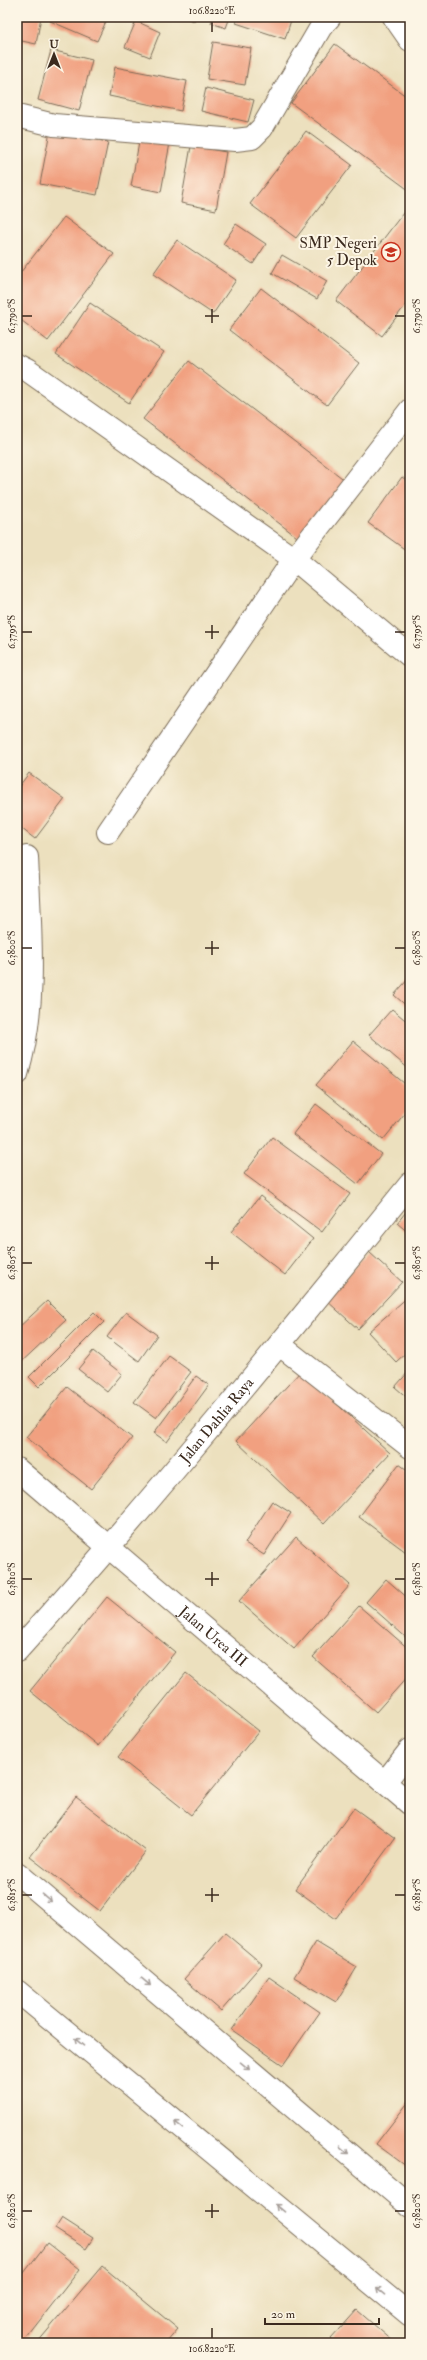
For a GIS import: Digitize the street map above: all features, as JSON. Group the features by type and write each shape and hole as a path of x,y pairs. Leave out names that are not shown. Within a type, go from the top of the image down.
{"street":[{"path":"17,116 54,125 235,140 252,138 262,128 321,26 330,17"},
{"path":"394,17 410,40"},
{"path":"17,365 27,370 294,559 410,656"},
{"path":"108,832 294,559 410,410"},
{"path":"17,1074 31,989 27,857"},
{"name":"Jalan Dahlia Raya","path":"17,1651 110,1548 280,1345 410,1184"},
{"path":"280,1345 410,1447"},
{"name":"Jalan Urea III","path":"17,1469 410,1804"},
{"path":"385,1782 410,1750"},
{"path":"17,1873 410,2206"},
{"path":"17,1991 410,2316"}],"building":[{"path":"20,17 41,17 36,44 17,40"},
{"path":"52,17 108,17 97,41 50,21"},
{"path":"183,17 196,17 194,21"},
{"path":"213,17 230,17 226,28 211,23"},
{"path":"238,17 292,17 285,39 236,23"},
{"path":"136,21 160,32 150,57 125,47"},
{"path":"213,42 251,48 245,85 207,79"},
{"path":"335,44 410,99 410,191 291,103"},
{"path":"51,50 92,60 79,111 38,100"},
{"path":"115,67 187,81 181,111 109,96"},
{"path":"206,88 254,100 248,122 201,111"},
{"path":"50,131 108,142 97,195 40,184"},
{"path":"306,131 352,165 296,238 250,204"},
{"path":"140,137 170,143 161,192 131,186"},
{"path":"191,146 226,152 216,210 181,203"},
{"name":"SMP Negeri 5 Depok","path":"410,204 410,299 382,336 336,301"},
{"path":"64,217 114,254 48,341 17,317 17,277"},
{"path":"236,224 266,244 253,264 223,244"},
{"path":"177,240 236,280 213,314 153,274"},
{"path":"282,255 327,281 317,299 272,273"},
{"path":"261,288 359,363 327,405 229,330"},
{"path":"90,303 164,352 129,403 56,354"},
{"path":"189,361 346,481 301,540 143,419"},
{"path":"402,477 410,483 410,553 368,523"},
{"path":"29,773 65,799 35,839 17,825 17,789"},
{"path":"410,977 410,1009 394,995"},
{"path":"392,1009 410,1024 410,1070 369,1035"},
{"path":"353,1041 410,1088 410,1107 383,1140 316,1085"},
{"path":"316,1104 381,1154 358,1184 293,1134"},
{"path":"272,1137 350,1194 322,1232 244,1174"},
{"path":"260,1196 313,1239 285,1275 231,1232"},
{"path":"410,1207 410,1234 397,1223"},
{"path":"369,1252 402,1282 358,1329 326,1300"},
{"path":"410,1295 410,1349 396,1362 368,1332"},
{"path":"47,1301 66,1320 17,1366 17,1329"},
{"path":"94,1312 104,1322 39,1387 29,1377"},
{"path":"126,1312 157,1335 139,1361 107,1337"},
{"path":"93,1351 122,1374 107,1392 78,1369"},
{"path":"169,1356 191,1372 156,1418 134,1402"},
{"path":"410,1370 410,1400 395,1387"},
{"path":"301,1371 390,1453 324,1524 236,1441"},
{"path":"196,1376 209,1385 167,1442 154,1433"},
{"path":"67,1387 132,1438 91,1489 26,1437"},
{"path":"399,1464 410,1472 410,1555 359,1517"},
{"path":"272,1501 291,1513 264,1555 245,1543"},
{"path":"296,1537 350,1585 294,1649 239,1601"},
{"path":"386,1579 410,1600 410,1641 366,1602"},
{"path":"107,1597 175,1652 98,1746 30,1691"},
{"path":"359,1606 410,1650 410,1674 376,1712 313,1657"},
{"path":"186,1673 259,1731 191,1815 118,1757"},
{"path":"76,1797 146,1851 100,1911 30,1857"},
{"path":"354,1808 395,1838 336,1919 295,1889"},
{"path":"225,1933 262,1964 221,2011 184,1979"},
{"path":"316,1942 357,1967 336,2002 294,1977"},
{"path":"269,1977 320,2012 283,2065 232,2030"},
{"path":"410,2100 410,2169 376,2144"},
{"path":"62,2218 93,2238 86,2249 55,2229"},
{"path":"47,2243 80,2269 22,2343 17,2343 17,2282"},
{"path":"102,2266 178,2329 166,2343 37,2343"},
{"path":"357,2310 395,2343 335,2343 331,2339"}],"place":[{"name":"SMP Negeri 5 Depok","path":"391,252"}]}
